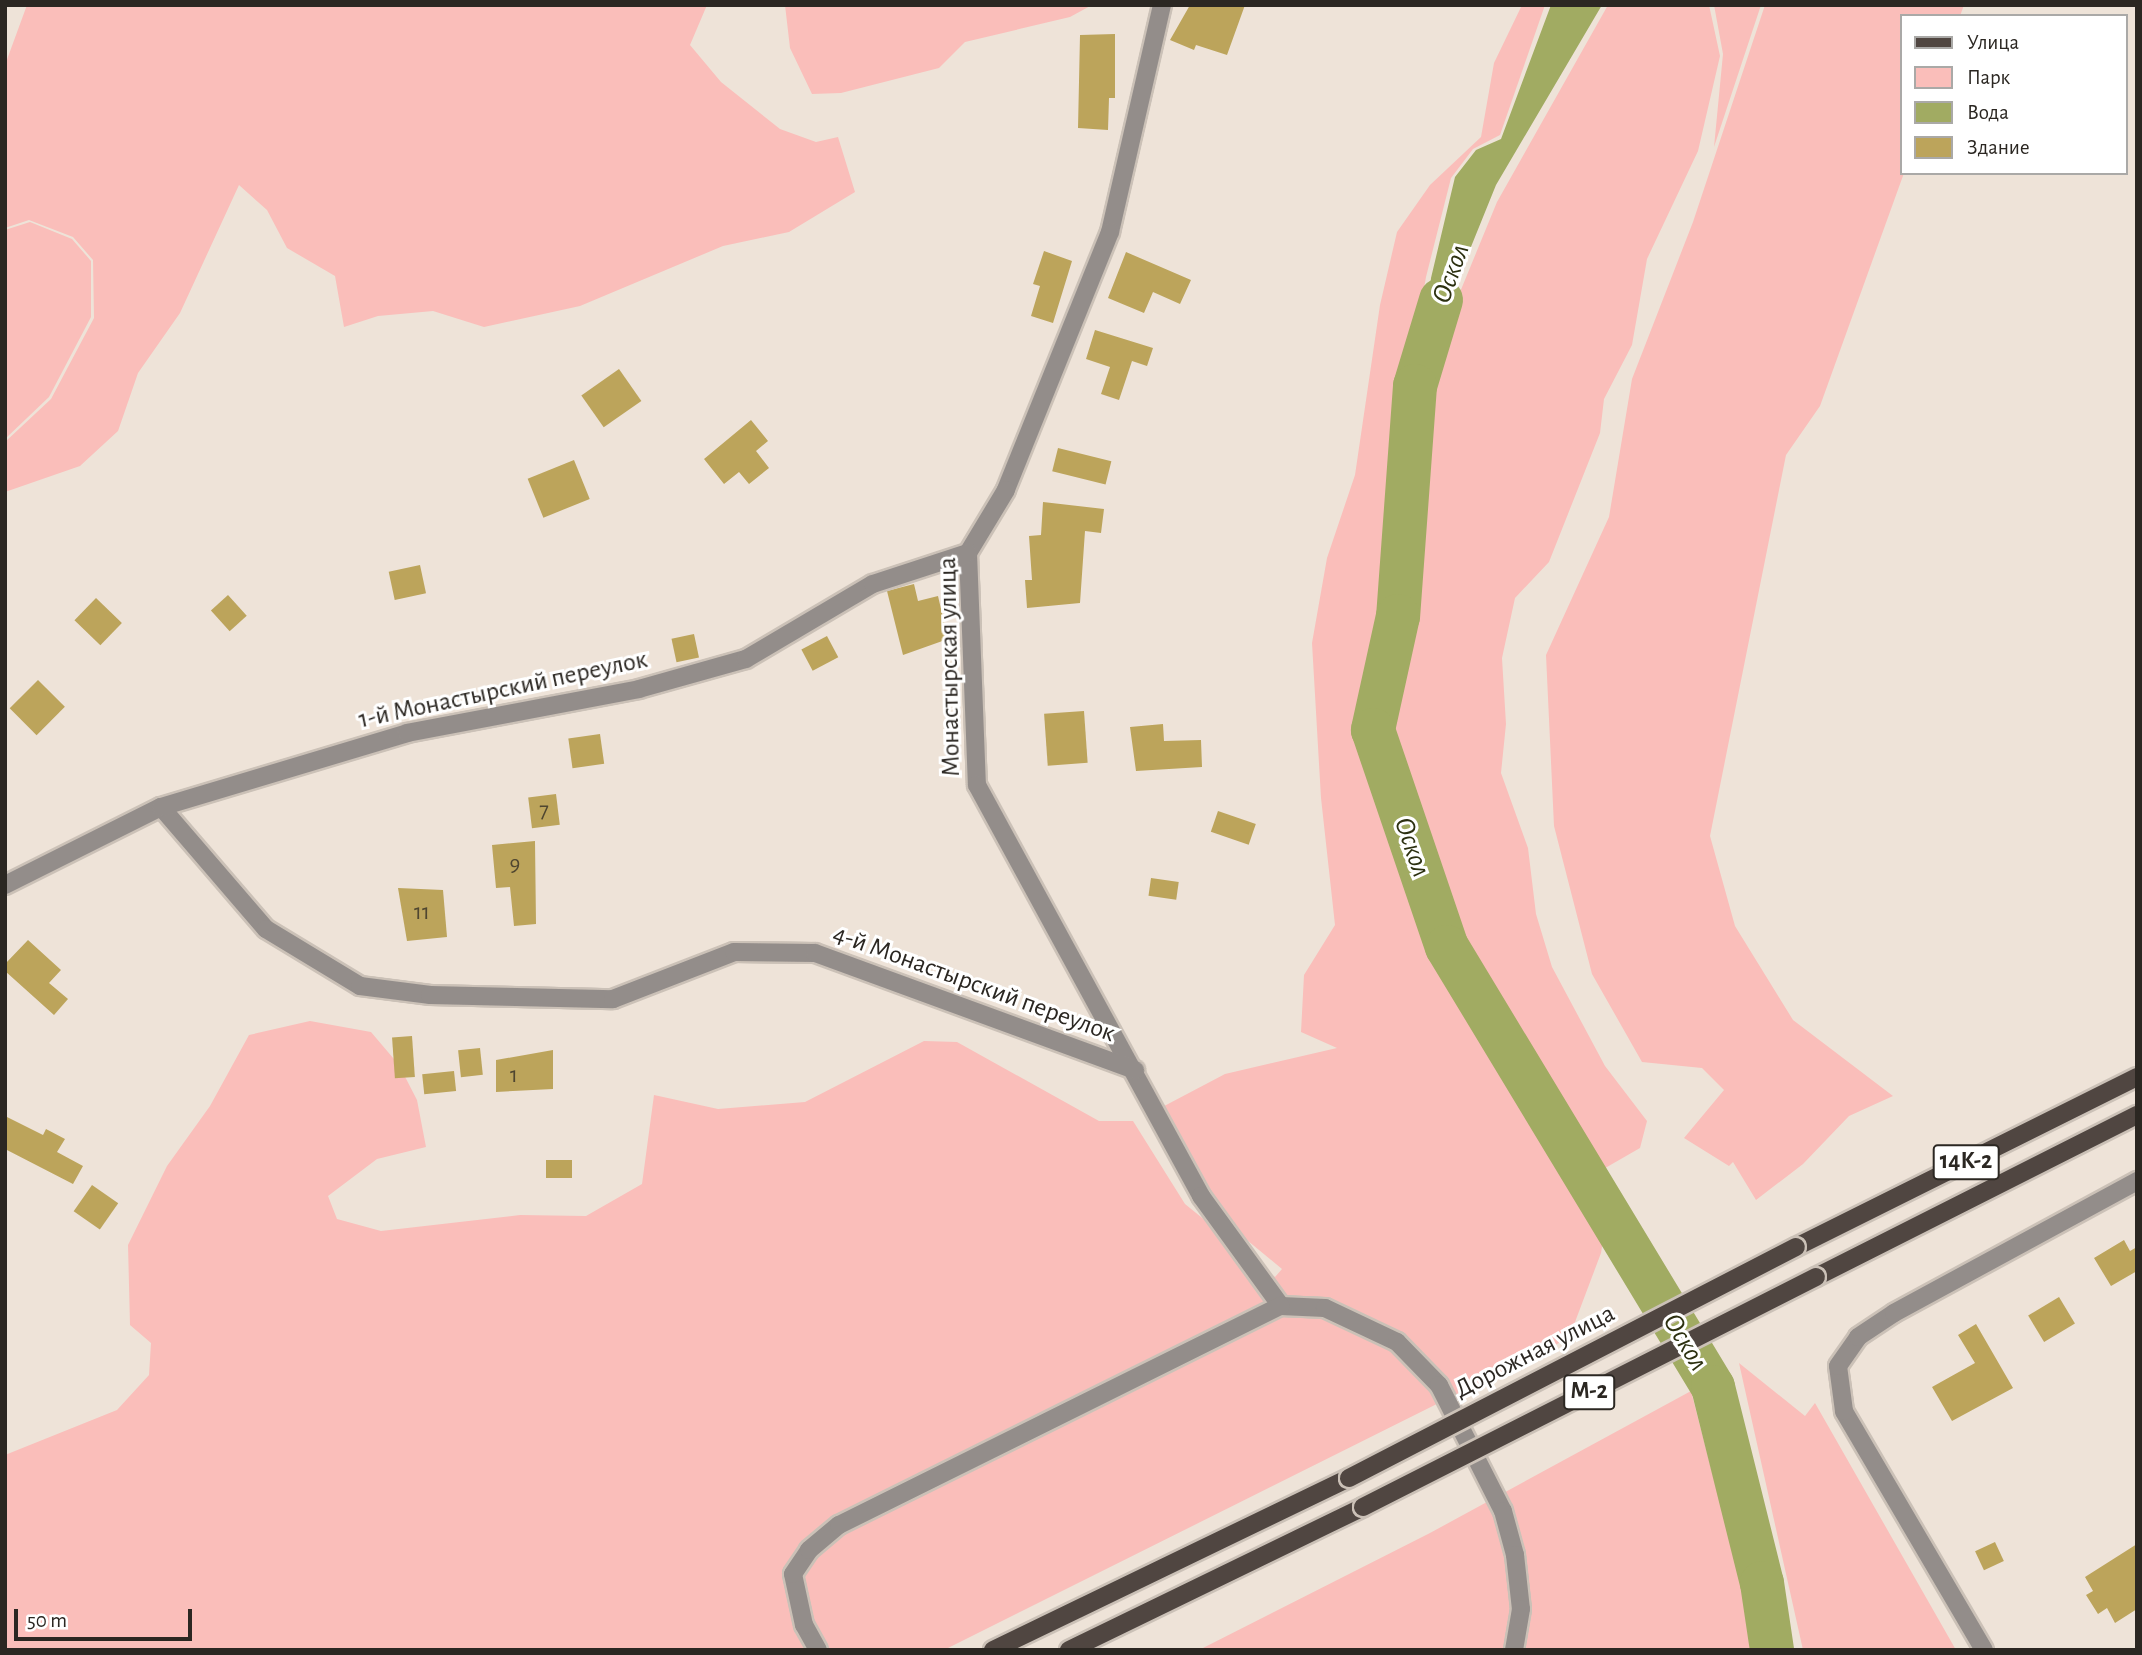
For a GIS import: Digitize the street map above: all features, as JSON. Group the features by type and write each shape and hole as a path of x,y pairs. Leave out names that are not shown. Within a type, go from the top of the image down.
{"main road":[{"name":"Дорожная улица","path":"993,1650 1349,1478 1796,1247 2137,1077"},
{"name":"14К-2","path":"1815,1277 2137,1115"},
{"name":"М-2","path":"1069,1650 1363,1507 1815,1277"}],"street":[{"name":"Монастырская улица","path":"1162,5 1110,232 1006,490 968,552 977,785 1135,1070 1201,1196 1281,1306"},
{"name":"1-й Монастырский переулок","path":"5,885 161,807 407,733 639,689 746,659 873,584 968,552"},
{"name":"4-й Монастырский переулок","path":"161,807 266,929 360,986 430,995 613,999 734,952 814,953 1135,1070"},
{"path":"1984,1650 1844,1411 1838,1366 1858,1337 2137,1181"},
{"path":"818,1650 804,1625 793,1574 809,1550 839,1525 1281,1306 1325,1308 1397,1342 1439,1385 1503,1511 1515,1555 1521,1609 1514,1650"}],"green space":[{"path":"27,5 707,5 690,45 721,82 780,129 816,142 838,137 855,192 789,232 723,246 580,306 484,327 433,311 378,316 344,327 335,276 287,248 267,210 239,185 180,313 138,373 118,431 80,466 5,492 5,442 51,399 94,318 93,260 73,237 29,220 5,228 5,65"},
{"path":"785,5 1092,5 1070,17 965,42 939,68 841,93 812,94 790,48"},
{"path":"1522,5 1545,5 1500,135 1473,149 1451,178 1426,277 1407,385 1387,614 1365,732 1439,950 1606,1222 1601,1253 1569,1338 944,1650 5,1650 5,1455 117,1410 149,1375 151,1343 130,1325 128,1245 167,1166 210,1106 249,1035 310,1021 371,1032 399,1065 417,1100 426,1147 377,1159 328,1196 337,1219 381,1231 520,1215 586,1216 642,1184 654,1095 718,1109 805,1102 924,1041 957,1042 1099,1121 1133,1121 1185,1204 1275,1277 1282,1269 1196,1198 1149,1114 1225,1074 1337,1048 1301,1032 1304,975 1335,925 1321,798 1312,643 1327,558 1355,475 1380,305 1397,232 1430,185 1481,137 1494,63"},
{"path":"1608,5 1709,5 1720,56 1698,151 1647,259 1632,345 1604,399 1600,433 1549,562 1515,598 1502,658 1506,724 1501,773 1528,848 1536,914 1552,967 1605,1066 1647,1121 1640,1148 1600,1171 1455,927 1387,728 1409,624 1424,412 1451,314 1497,202"},
{"path":"1714,5 1761,5 1714,147 1723,54"},
{"path":"1765,5 1964,5 1961,14 1900,14 1900,175 1903,175 1820,406 1786,455 1710,836 1735,926 1793,1020 1893,1096 1849,1116 1803,1164 1756,1200 1733,1162 1729,1166 1684,1138 1724,1090 1702,1068 1642,1062 1592,974 1554,826 1546,655 1609,517 1632,379 1693,222"},
{"path":"30,222 72,239 91,261 91,317 49,397 5,439 5,230"},
{"path":"1739,1363 1805,1416 1815,1403 1956,1650 1803,1650"},
{"path":"1691,1391 1758,1650 1199,1650 1430,1533"}],"water":[{"path":"1551,5 1602,5 1496,185 1422,368 1431,278 1455,177 1476,150 1501,139"}],"building":[{"path":"1190,5 1245,5 1227,55 1196,45 1194,50 1170,40"},
{"path":"1115,34 1115,98 1109,98 1108,130 1078,128 1080,35"},
{"path":"1044,251 1072,261 1053,323 1031,316 1040,286 1033,284"},
{"path":"1126,252 1191,280 1180,304 1153,292 1144,313 1108,298"},
{"path":"1095,330 1153,348 1147,366 1132,361 1119,400 1101,394 1110,367 1086,359"},
{"path":"619,369 641,401 604,427 581,395"},
{"path":"751,420 768,441 756,451 769,468 749,484 739,472 724,484 704,459"},
{"path":"1058,448 1111,461 1106,485 1052,471"},
{"path":"574,460 590,499 543,518 528,479"},
{"path":"1043,502 1104,509 1101,533 1085,531 1080,603 1027,608 1025,580 1032,580 1029,536 1041,535"},
{"path":"420,565 426,593 395,600 389,572"},
{"path":"914,584 918,601 938,596 948,639 903,655 887,591"},
{"path":"228,595 247,616 230,631 211,610"},
{"path":"96,598 122,623 100,645 74,620"},
{"path":"694,634 699,657 676,662 672,639"},
{"path":"827,636 838,657 813,671 801,650"},
{"path":"38,680 65,707 37,735 10,708"},
{"path":"1084,711 1088,763 1048,766 1044,714"},
{"path":"1163,724 1164,741 1201,740 1202,767 1136,771 1130,727"},
{"path":"600,734 604,764 572,768 568,738"},
{"path":"556,794 560,825 532,828 528,797"},
{"path":"1218,811 1256,824 1249,845 1211,832"},
{"path":"535,841 536,924 514,926 510,887 496,888 492,845"},
{"path":"1151,878 1179,882 1176,900 1148,896"},
{"path":"398,888 443,890 447,937 407,941"},
{"path":"28,940 61,970 49,983 68,999 54,1015 5,971 5,964"},
{"path":"412,1036 415,1077 395,1078 392,1037"},
{"path":"480,1048 483,1075 461,1077 458,1050"},
{"path":"553,1050 553,1089 496,1092 496,1060"},
{"path":"454,1071 456,1091 424,1094 422,1074"},
{"path":"5,1116 43,1135 46,1129 65,1139 57,1152 83,1166 73,1184 5,1149"},
{"path":"546,1160 572,1160 572,1178 546,1178"},
{"path":"92,1185 118,1203 100,1230 74,1211"},
{"path":"2124,1240 2130,1251 2137,1247 2137,1271 2111,1286 2094,1258"},
{"path":"2059,1297 2075,1324 2044,1342 2028,1316"},
{"path":"1976,1324 2013,1388 1952,1421 1932,1387 1975,1363 1958,1335"},
{"path":"1995,1542 2004,1561 1984,1570 1975,1551"},
{"path":"2137,1544 2137,1609 2115,1623 2107,1608 2098,1614 2086,1595 2093,1591 2085,1577"}],"waterway":[{"name":"Оскол","path":"1441,300 1415,386 1398,616 1373,730 1447,947 1713,1387 1762,1583 1772,1650"}]}
